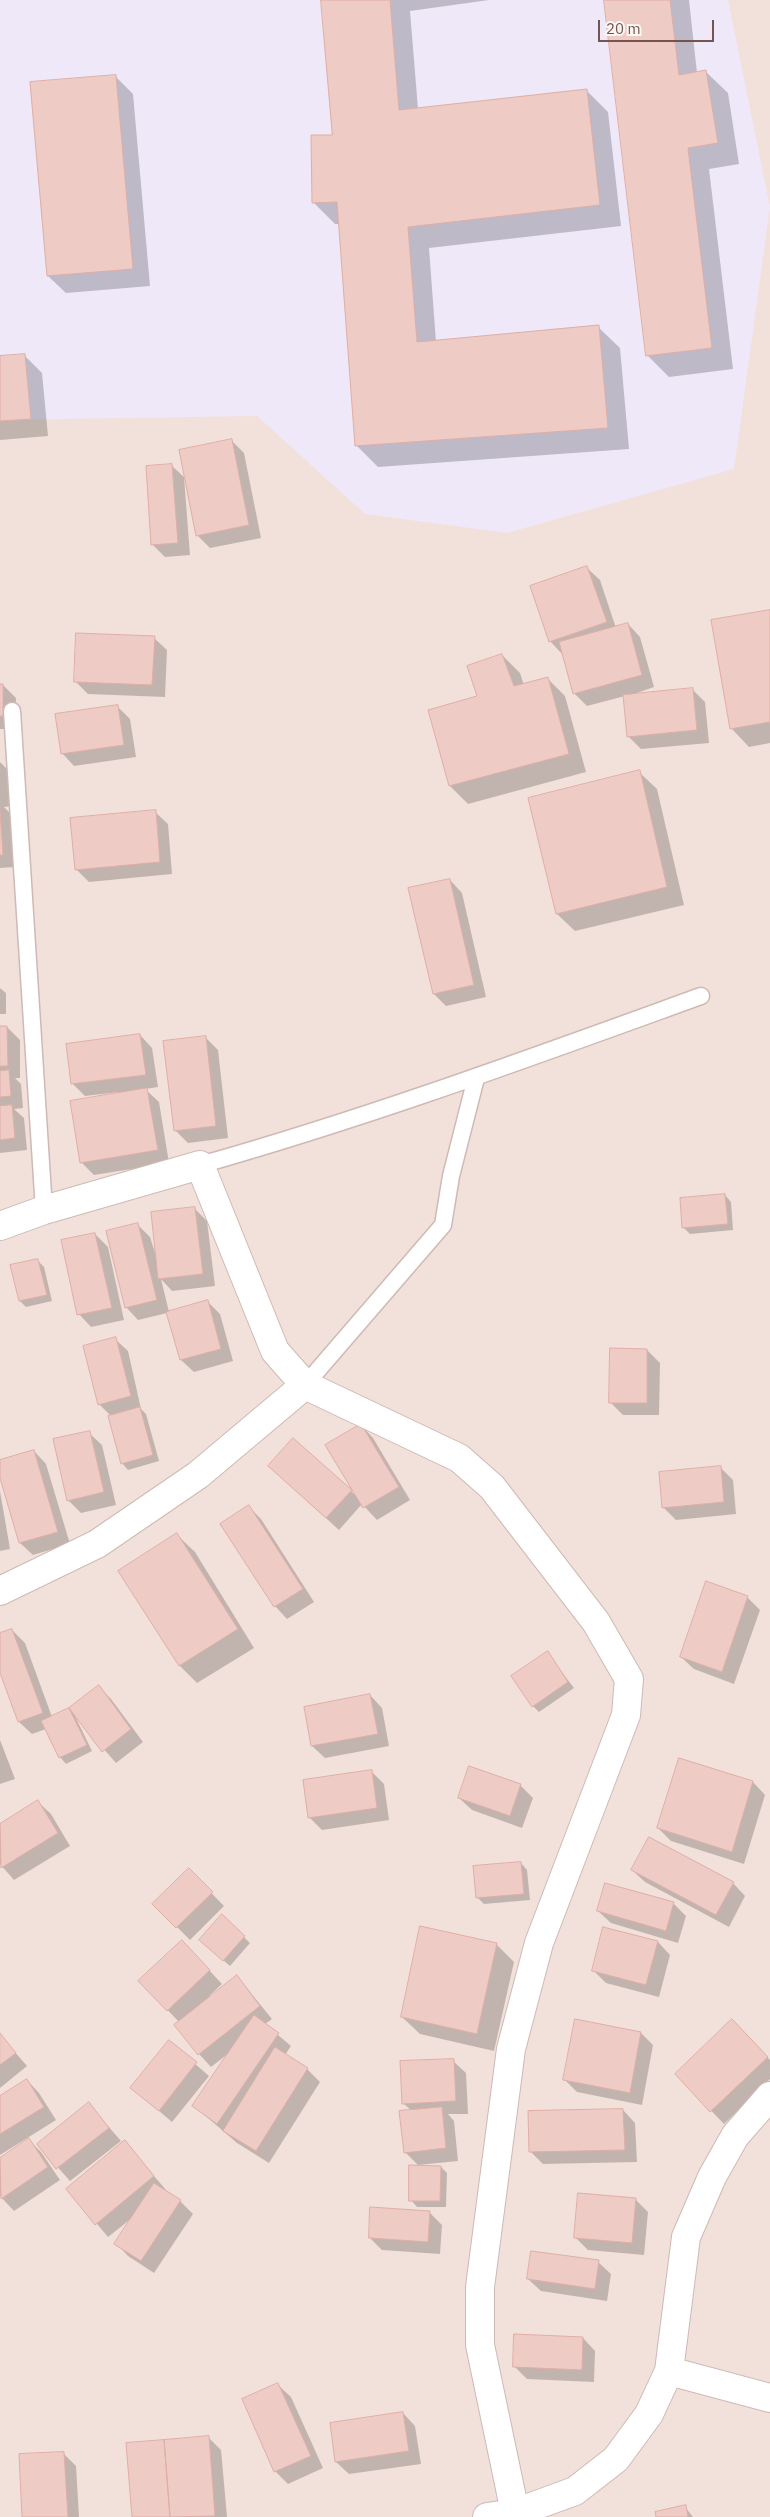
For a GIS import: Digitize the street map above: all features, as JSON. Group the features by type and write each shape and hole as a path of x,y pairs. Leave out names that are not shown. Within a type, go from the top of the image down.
{"street":[{"path":"0,1226 44,1210 200,1165 275,1351 305,1385 459,1458 492,1487 596,1622 629,1679 626,1715 539,1943 511,2049 480,2287 480,2345 515,2515"},
{"path":"0,1591 98,1544 198,1475 305,1385"},
{"path":"487,2517 515,2515 575,2491 616,2459 649,2414 669,2371 686,2237 712,2177 735,2136 770,2096"},
{"path":"669,2371 770,2398"}],"lane":[{"path":"12,711 44,1210"},
{"path":"200,1165 301,1136 476,1078 701,996"},
{"path":"305,1385 443,1225 451,1176 476,1078"}],"shaded area":[{"path":"0,0 770,0 770,2517 0,2517"},
{"path":"0,0 728,0 770,207 734,469 507,533 365,514 257,416 0,420"}],"building":[{"path":"321,0 390,0 399,110 587,89 600,205 408,227 417,342 599,325 608,428 355,446 337,202 312,203 311,135 332,135"},
{"path":"604,0 670,0 679,75 706,70 718,143 688,148 712,348 646,356"},
{"path":"116,75 133,269 47,276 30,82"},
{"path":"25,354 31,419 0,421 0,356"},
{"path":"232,439 249,525 196,536 179,450"},
{"path":"172,464 178,543 151,545 146,466"},
{"path":"587,566 607,622 549,642 530,586"},
{"path":"770,610 770,722 730,729 711,620"},
{"path":"628,623 642,675 573,694 559,642"},
{"path":"76,633 155,636 152,685 74,682"},
{"path":"502,654 514,686 548,677 569,754 449,786 428,710 477,696 467,666"},
{"path":"0,684 3,684 3,716 0,716"},
{"path":"693,688 697,730 627,737 623,695"},
{"path":"118,705 124,745 61,754 55,714"},
{"path":"640,770 667,887 556,914 528,798"},
{"path":"0,810 3,855 0,855"},
{"path":"156,810 160,862 75,870 70,818"},
{"path":"450,879 474,985 433,994 408,888"},
{"path":"0,1026 7,1026 8,1066 0,1066"},
{"path":"140,1034 146,1075 71,1084 66,1044"},
{"path":"206,1036 216,1126 174,1131 163,1041"},
{"path":"9,1070 11,1096 0,1097 0,1071"},
{"path":"147,1088 158,1150 80,1163 70,1101"},
{"path":"12,1105 15,1138 0,1140 0,1106"},
{"path":"725,1194 728,1224 682,1228 680,1198"},
{"path":"195,1207 203,1274 158,1279 151,1212"},
{"path":"138,1223 157,1300 125,1308 106,1231"},
{"path":"95,1233 112,1308 77,1315 61,1240"},
{"path":"38,1259 47,1295 19,1301 10,1265"},
{"path":"208,1300 221,1349 180,1360 166,1312"},
{"path":"116,1337 131,1396 98,1405 83,1346"},
{"path":"610,1348 647,1349 647,1403 609,1403"},
{"path":"140,1407 153,1455 121,1464 108,1416"},
{"path":"361,1424 399,1487 363,1508 325,1445"},
{"path":"90,1431 104,1492 67,1501 53,1439"},
{"path":"293,1438 352,1490 326,1518 268,1466"},
{"path":"34,1450 58,1532 19,1543 0,1478 0,1460"},
{"path":"721,1466 724,1502 662,1508 659,1472"},
{"path":"249,1505 303,1589 274,1607 220,1524"},
{"path":"177,1533 238,1629 179,1666 118,1571"},
{"path":"706,1581 748,1596 722,1672 680,1657"},
{"path":"12,1629 43,1713 18,1722 0,1673 0,1633"},
{"path":"548,1651 568,1682 532,1707 511,1676"},
{"path":"99,1685 131,1729 102,1752 69,1708"},
{"path":"370,1694 378,1734 311,1746 304,1707"},
{"path":"69,1708 87,1745 59,1758 41,1721"},
{"path":"679,1758 753,1781 732,1852 657,1828"},
{"path":"469,1766 521,1784 510,1816 458,1798"},
{"path":"372,1770 377,1808 308,1818 303,1780"},
{"path":"38,1800 58,1833 1,1868 0,1824"},
{"path":"649,1837 734,1882 716,1915 631,1870"},
{"path":"521,1862 524,1894 476,1898 473,1866"},
{"path":"189,1868 213,1892 176,1928 152,1904"},
{"path":"605,1883 674,1902 666,1931 597,1911"},
{"path":"222,1914 245,1936 223,1961 199,1940"},
{"path":"420,1926 497,1943 477,2034 401,2017"},
{"path":"603,1927 658,1941 646,1985 592,1971"},
{"path":"182,1940 210,1970 167,2011 138,1981"},
{"path":"237,1975 260,2006 198,2055 174,2025"},
{"path":"254,2015 279,2033 217,2124 192,2106"},
{"path":"575,2019 641,2032 630,2093 563,2080"},
{"path":"732,2019 768,2057 710,2112 675,2074"},
{"path":"0,2033 16,2053 0,2065"},
{"path":"169,2040 197,2062 159,2111 130,2088"},
{"path":"275,2047 308,2068 256,2151 223,2131"},
{"path":"454,2059 456,2101 402,2104 400,2061"},
{"path":"27,2079 44,2107 0,2134 0,2096"},
{"path":"89,2102 109,2128 56,2169 37,2144"},
{"path":"442,2107 446,2148 404,2153 399,2111"},
{"path":"623,2109 625,2150 529,2152 528,2111"},
{"path":"29,2138 48,2167 1,2199 0,2158"},
{"path":"125,2140 154,2176 95,2225 66,2189"},
{"path":"409,2165 441,2166 440,2201 409,2201"},
{"path":"154,2183 181,2200 141,2261 114,2244"},
{"path":"578,2193 636,2198 632,2243 574,2238"},
{"path":"370,2207 430,2211 428,2242 369,2238"},
{"path":"531,2251 599,2260 595,2289 527,2279"},
{"path":"514,2334 583,2337 582,2370 513,2367"},
{"path":"278,2383 311,2456 274,2472 242,2399"},
{"path":"403,2412 409,2451 335,2462 330,2423"},
{"path":"209,2436 215,2516 170,2517 164,2440"},
{"path":"164,2440 170,2517 132,2517 126,2443"},
{"path":"64,2452 68,2517 22,2517 19,2454"},
{"path":"686,2505 688,2517 656,2517 655,2512"}]}
